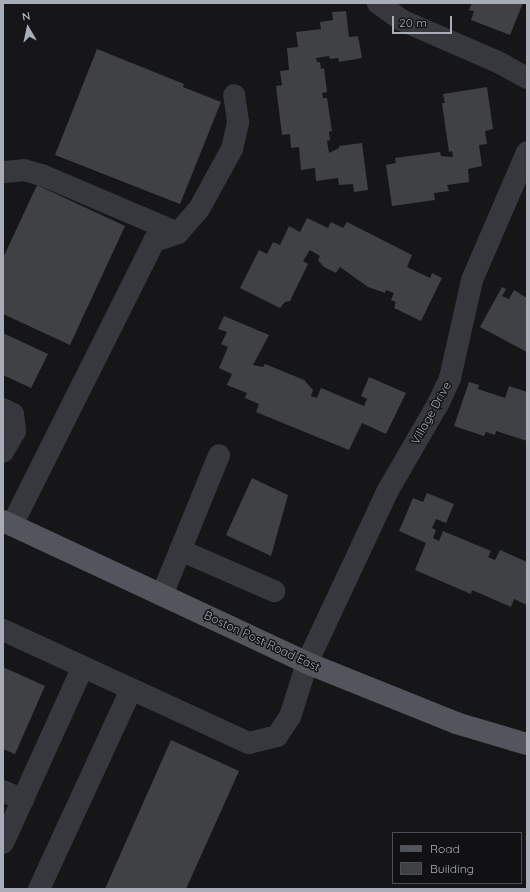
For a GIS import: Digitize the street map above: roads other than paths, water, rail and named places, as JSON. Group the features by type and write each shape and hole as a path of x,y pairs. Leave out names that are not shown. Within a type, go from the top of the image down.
{"main road":[{"name":"Boston Post Road East","path":"7,523 307,663 456,723 527,744"}],"street":[{"path":"378,3 401,20 498,62 526,83"},
{"path":"7,523 154,242 178,232 199,209 232,149 238,122 234,95"},
{"name":"Village Drive","path":"3,630 249,743 277,736 290,717 307,663 387,492 439,402 450,378 472,280 527,152"},
{"path":"3,172 24,170 42,175 178,232"},
{"path":"3,409 14,414 15,431 3,452"},
{"path":"162,595 219,455"},
{"path":"180,550 274,591"},
{"path":"3,843 83,667"},
{"path":"39,889 131,690"},
{"path":"3,791 22,800"}]}
